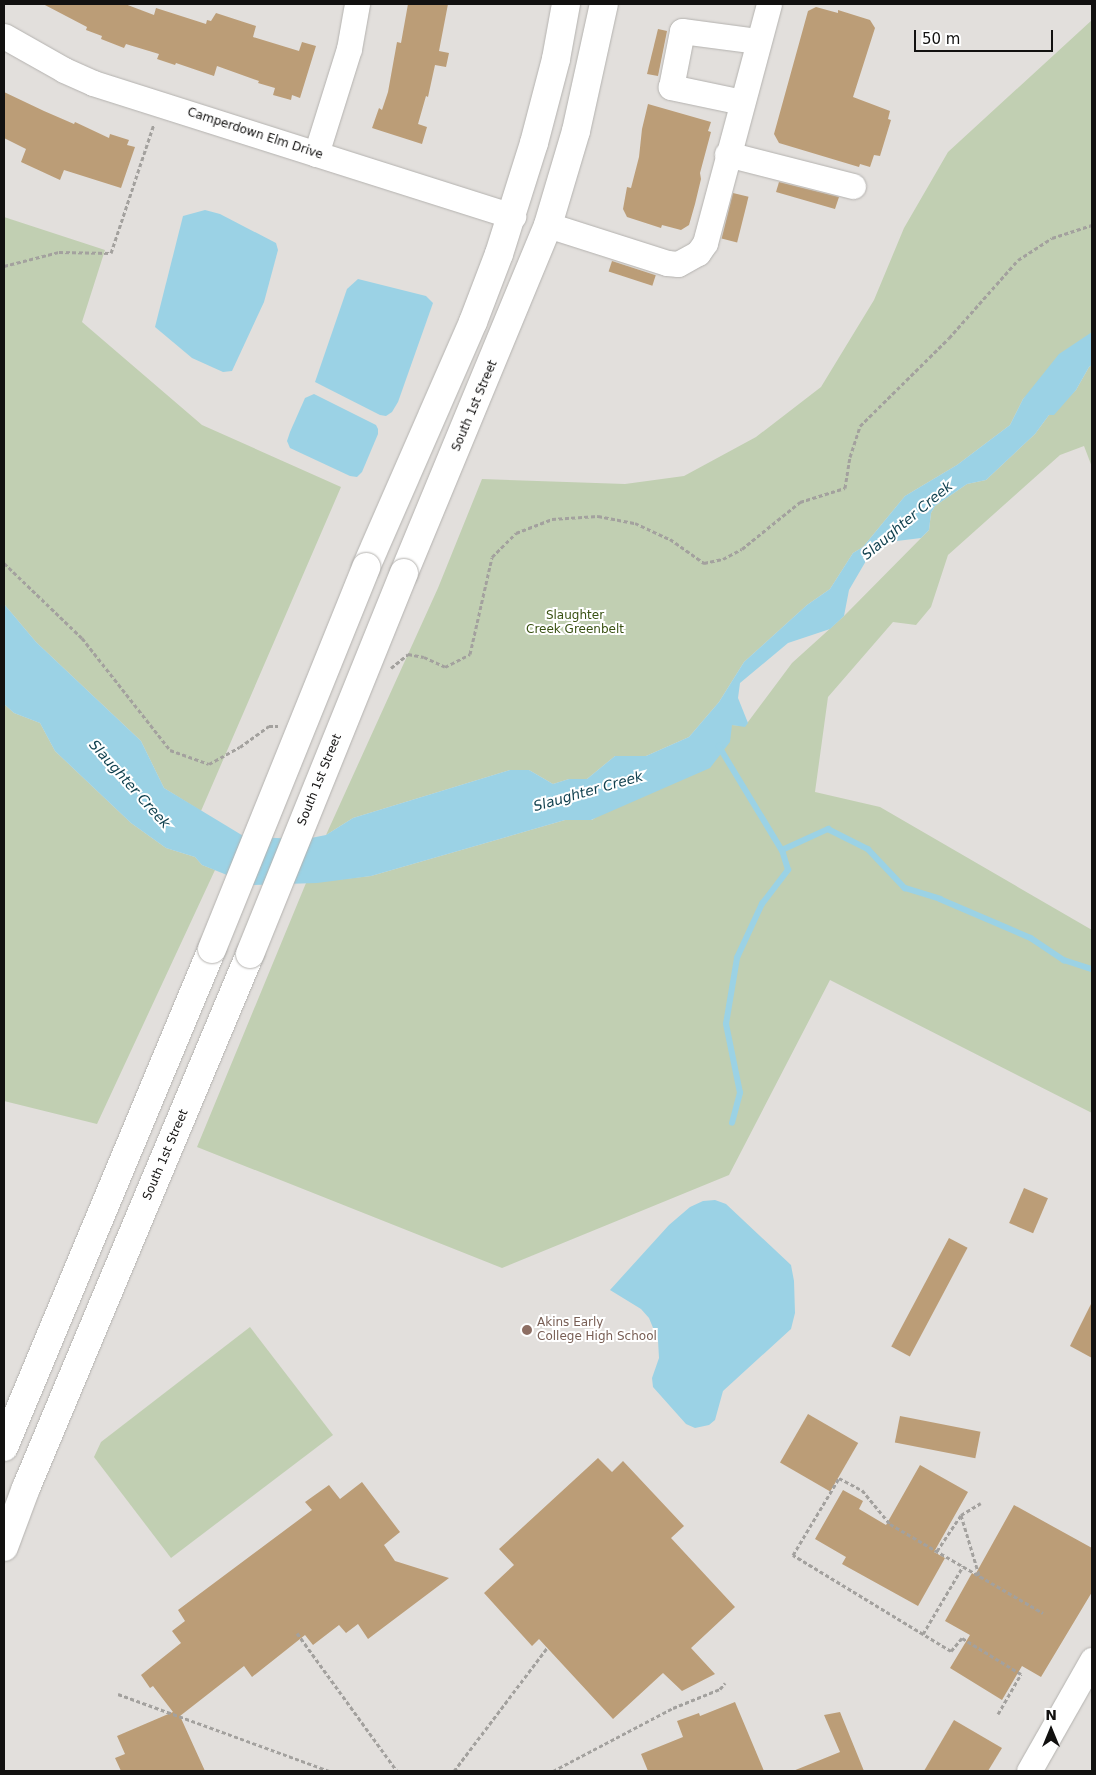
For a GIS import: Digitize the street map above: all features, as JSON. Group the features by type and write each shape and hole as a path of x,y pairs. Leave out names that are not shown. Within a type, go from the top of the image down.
{"main road":[{"path":"4,1448 212,949 366,567 473,322 512,216 556,59 566,4"},
{"name":"South 1st Street","path":"4,1547 26,1488 250,954 404,572 548,225 576,131 604,4"},
{"path":"512,216 548,225"}],"street":[{"path":"316,154 349,49 357,4"},
{"path":"548,225 668,263 678,264 698,252 705,243 768,4"},
{"path":"742,102 671,86 682,31 758,41"},
{"name":"Camperdown Elm Drive","path":"4,36 64,70 93,83 512,216"},
{"path":"728,154 853,186"},
{"path":"1029,1771 1092,1660"}],"path":[{"path":"4,266 59,252 110,252 155,120"},
{"path":"389,670 408,654 424,657 445,667 470,654 492,557 516,533 552,519 598,516 635,523 670,539 704,563 723,559 742,549 800,502 845,488 850,457 860,426 949,338 1018,260 1052,238 1092,225"},
{"path":"4,563 82,638 170,750 209,764 269,726 285,726"},
{"path":"998,1714 1021,1674 962,1638 951,1651 793,1555 839,1478 862,1490 890,1524 1043,1613"},
{"path":"937,1552 961,1515 981,1503"},
{"path":"961,1515 979,1575"},
{"path":"923,1634 963,1566"},
{"path":"296,1633 397,1771"},
{"path":"454,1771 547,1648"},
{"path":"553,1771 673,1708 720,1689 725,1683"},
{"path":"118,1694 330,1771"}],"green space":[{"name":"Slaughter Creek Greenbelt","path":"1092,20 1092,332 1023,399 1010,425 957,465 905,496 863,547 853,553 830,589 807,605 744,662 719,702 689,737 646,756 615,756 587,779 569,779 553,784 529,770 510,770 353,818 326,835 438,588 482,479 625,484 684,476 756,437 821,387 874,300 904,228 948,152"},
{"path":"4,217 105,250 82,322 202,425 341,487 201,811 164,788 141,741 36,642 4,604"},
{"path":"1092,365 1092,467 1084,446 1060,455 948,555 931,607 916,625 893,622 828,697 815,792 880,807 1092,930 1092,1113 830,980 729,1175 502,1268 197,1147 306,883 371,876 565,820 592,820 732,725 745,726 792,663 844,616 929,530 931,513 935,506 967,484 986,480 1035,434 1049,415 1076,390"},
{"path":"4,704 14,713 40,723 55,751 131,823 166,848 195,857 202,865 215,870 97,1124 4,1101"},
{"path":"250,1327 333,1435 171,1558 94,1457 101,1442"}],"water":[{"path":"205,210 220,214 276,243 278,250 264,302 232,371 223,372 192,358 155,327 183,216"},
{"path":"358,279 426,296 433,303 398,402 392,412 386,416 380,415 315,382 347,289"},
{"name":"Slaughter Creek","path":"1092,332 1092,365 1076,390 1054,415 1049,415 1035,434 986,480 967,484 935,506 931,513 929,530 921,538 889,542 870,554 849,590 844,616 830,629 788,643 740,683 738,698 748,723 745,727 732,725 730,742 710,768 591,820 565,820 371,876 317,883 252,885 202,865 195,857 166,848 131,823 55,751 40,723 14,713 4,704 4,604 36,642 141,741 164,788 245,837 306,839 326,835 353,818 510,770 529,770 553,784 569,779 587,779 615,756 646,756 689,737 719,702 744,662 807,605 830,589 853,553 863,547 905,496 957,465 1010,425 1023,399 1059,354"},
{"path":"314,394 376,425 378,434 362,472 357,477 350,476 290,448 287,441 305,398"},
{"path":"715,1200 726,1204 791,1265 794,1281 795,1313 791,1329 723,1391 715,1420 709,1425 695,1428 686,1424 653,1387 652,1378 659,1358 658,1340 649,1318 641,1309 610,1290 669,1225 690,1207 703,1201"}],"building":[{"path":"43,4 125,4 154,15 156,8 206,24 207,20 211,21 216,13 256,26 253,37 299,51 302,42 316,46 300,98 292,95 291,100 273,95 275,88 217,66 214,76 176,63 175,65 157,59 159,54 126,44 124,48 101,39 102,36 86,30 87,27"},
{"path":"408,4 448,4 439,51 449,53 446,67 435,65 428,97 426,96 418,124 427,127 422,144 372,128 379,108 382,110 388,92 397,42 401,43"},
{"path":"816,7 838,13 838,10 870,20 875,28 853,97 890,111 888,119 891,120 880,156 874,155 870,167 860,164 859,167 779,143 774,134 808,11"},
{"path":"658,29 667,31 658,76 647,74"},
{"path":"4,92 109,138 110,134 129,140 127,145 135,147 121,188 64,170 60,180 21,162 26,149 4,138"},
{"path":"648,104 711,122 708,131 711,132 700,173 701,179 695,204 689,225 681,230 662,225 661,228 627,217 623,209 627,187 631,188 639,157 642,129"},
{"path":"779,182 839,197 835,209 776,192"},
{"path":"733,193 749,197 737,242 722,239"},
{"path":"612,261 656,275 652,286 609,271"},
{"path":"1024,1188 1048,1198 1033,1233 1009,1223"},
{"path":"949,1238 968,1248 910,1356 891,1347"},
{"path":"1092,1302 1092,1358 1070,1346"},
{"path":"808,1414 858,1443 830,1491 780,1462"},
{"path":"900,1416 980,1432 975,1458 895,1443"},
{"path":"598,1458 612,1472 623,1461 684,1526 671,1538 735,1607 691,1648 715,1674 682,1691 663,1673 613,1719 539,1639 532,1646 484,1593 514,1565 499,1549"},
{"path":"920,1465 968,1492 934,1552 945,1558 918,1606 842,1564 846,1557 815,1539 843,1490 863,1501 859,1509 886,1525"},
{"path":"362,1482 400,1532 384,1545 395,1561 449,1578 368,1639 358,1624 346,1633 339,1625 313,1645 305,1635 252,1677 244,1666 180,1716 205,1771 121,1771 115,1758 125,1754 117,1736 173,1712 153,1686 150,1688 141,1675 181,1643 172,1631 185,1621 178,1610 312,1510 305,1502 329,1485 340,1499"},
{"path":"1014,1505 1092,1548 1092,1592 1041,1677 1022,1666 1002,1700 950,1668 970,1635 945,1621 972,1573 975,1575"},
{"path":"735,1702 764,1771 648,1771 641,1754 683,1737 677,1721 699,1713 700,1716"},
{"path":"840,1712 864,1771 793,1771 840,1752 824,1715"},
{"path":"954,1720 1002,1748 988,1771 924,1771"}],"waterway":[{"path":"719,746 782,850 828,829 868,849 905,888 940,899 1031,938 1064,960 1092,969"},
{"path":"732,1123 740,1093 726,1024 737,958 762,904 788,870 782,850"}],"place":[{"name":"Akins Early College High School","path":"527,1330"}]}
